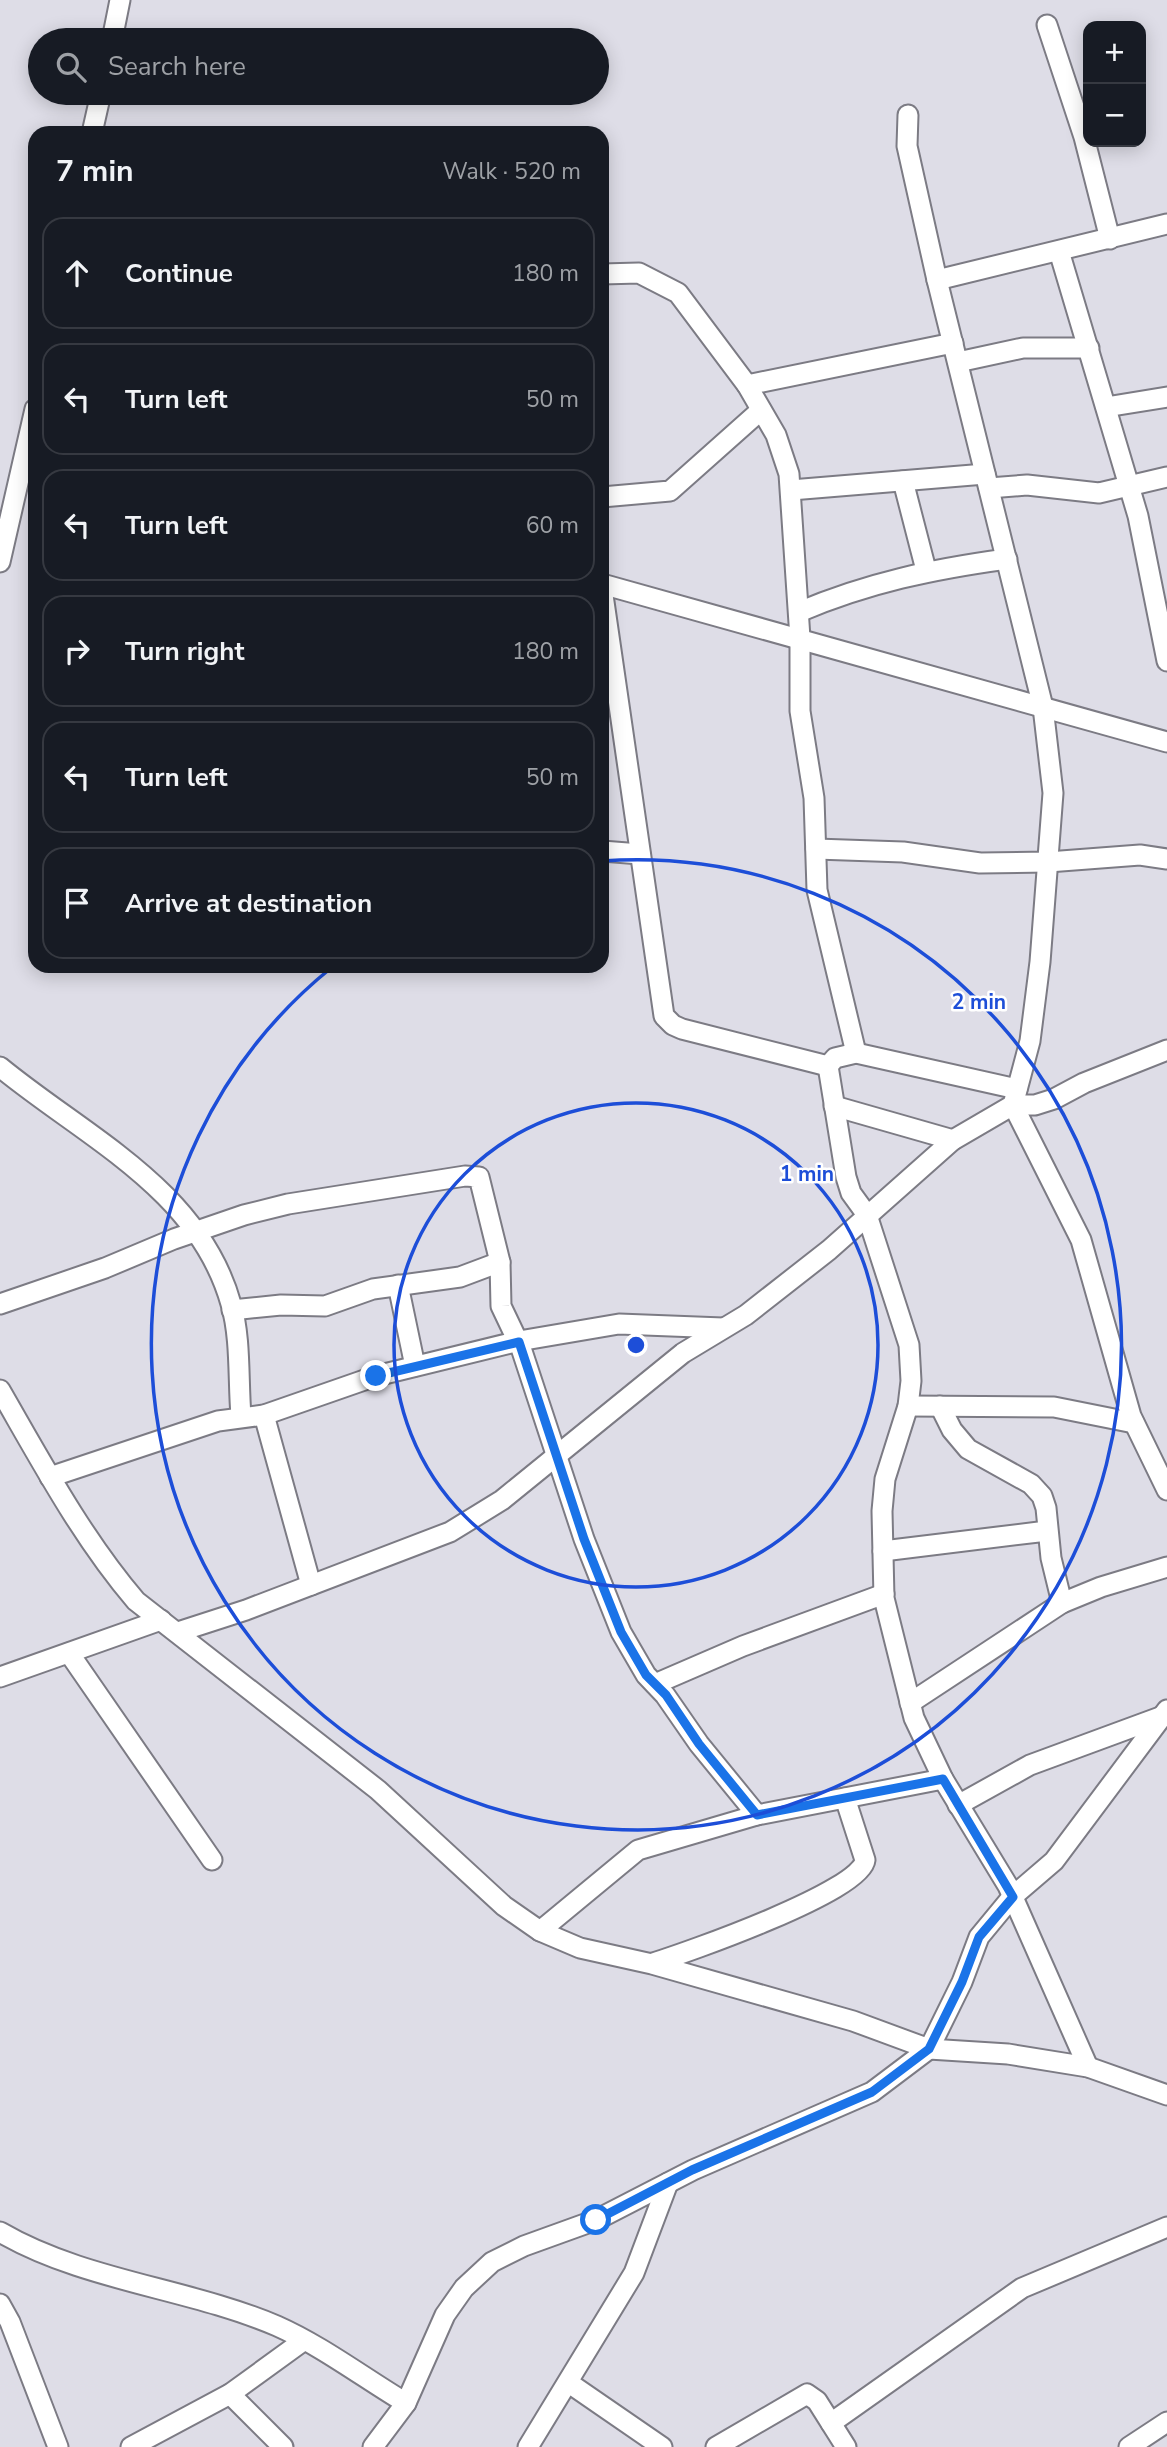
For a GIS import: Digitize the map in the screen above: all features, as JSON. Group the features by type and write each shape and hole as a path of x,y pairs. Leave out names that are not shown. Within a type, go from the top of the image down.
{"street":[{"path":"114,28 120,0"},
{"path":"1047,25 1084,138 1110,239"},
{"path":"94,126 98,105"},
{"path":"908,115 907,146 937,280 1043,707 1053,793 1032,1028 1015,1097 1082,1240 1134,1423 1167,1490"},
{"path":"937,280 1167,224"},
{"path":"1059,251 1130,486 1164,633 1167,661"},
{"path":"609,274 639,273 678,293 747,384 776,435 789,474 799,612 800,711 814,799 821,916 856,1053"},
{"path":"747,384 953,343"},
{"path":"958,362 1023,348 1089,348"},
{"path":"1106,407 1167,397"},
{"path":"609,496 670,491 761,410"},
{"path":"0,562 28,440"},
{"path":"791,490 903,481 987,481 1099,493 1167,477"},
{"path":"903,481 926,570"},
{"path":"799,612 846,591 926,570 1007,559"},
{"path":"609,588 800,638 1167,742"},
{"path":"609,636 664,1016 682,1029 828,1066"},
{"path":"816,849 903,852 981,863 1048,862 1140,855 1167,859"},
{"path":"609,852 640,855"},
{"path":"1088,2067 1013,1897 943,1779 910,1703 884,1594 882,1511 886,1479 908,1406 911,1381 909,1345 867,1215 851,1193 846,1177 828,1066 835,1058 856,1053 1015,1097 1035,1105 1054,1100 1084,1083 1167,1050"},
{"path":"0,1067 40,1100 104,1141 156,1186 197,1231 223,1282 232,1310 241,1416"},
{"path":"178,1632 311,1586 450,1532 502,1500 683,1353 746,1315 829,1250 953,1140 1015,1097"},
{"path":"834,1106 953,1140"},
{"path":"0,1304 105,1268 197,1231 288,1204 475,1175 482,1183 500,1262 501,1306 519,1342 584,1539 621,1632 655,1684 757,1815"},
{"path":"232,1310 281,1305 325,1306 373,1289 460,1277 500,1262"},
{"path":"398,1286 415,1366"},
{"path":"50,1476 154,1441 241,1416 264,1415 376,1376 519,1342 619,1324 723,1328"},
{"path":"0,1390 50,1476 121,1583 136,1601 378,1790 503,1906 540,1931 580,1948 652,1964 853,2021 929,2049 1008,2054 1088,2067 1167,2095"},
{"path":"908,1406 1054,1407 1134,1423"},
{"path":"940,1406 952,1430 968,1449 1031,1484 1042,1496 1062,1603"},
{"path":"264,1415 311,1586"},
{"path":"883,1551 1047,1531"},
{"path":"910,1703 1062,1603 1167,1567"},
{"path":"655,1684 743,1646 884,1594"},
{"path":"0,1677 161,1620"},
{"path":"69,1653 212,1860"},
{"path":"958,1805 1030,1765 1165,1713"},
{"path":"373,2447 405,2403 445,2315 464,2288 492,2262 524,2246 596,2220 668,2183 872,2092 929,2049 962,1982 979,1937 1013,1897 1054,1861 1165,1713"},
{"path":"540,1931 638,1850 757,1815 943,1779"},
{"path":"652,1964 795,1909 858,1874 865,1860 845,1798"},
{"path":"528,2447 634,2273 668,2183"},
{"path":"831,2423 1022,2288 1167,2227"},
{"path":"0,2232 41,2255 137,2281 276,2326 405,2403"},
{"path":"0,2304 10,2322 58,2447"},
{"path":"131,2447 230,2394 303,2341"},
{"path":"569,2383 662,2447"},
{"path":"230,2394 283,2447"},
{"path":"716,2447 800,2395 811,2395 846,2447"},
{"path":"1129,2447 1167,2422"}],"route":[{"path":"376,1376 519,1342 584,1539 621,1632 646,1675 666,1695 692,1736 757,1815 943,1779 1013,1897 979,1937 971,1952 962,1982 929,2049 872,2092 692,2170 596,2220"}]}
